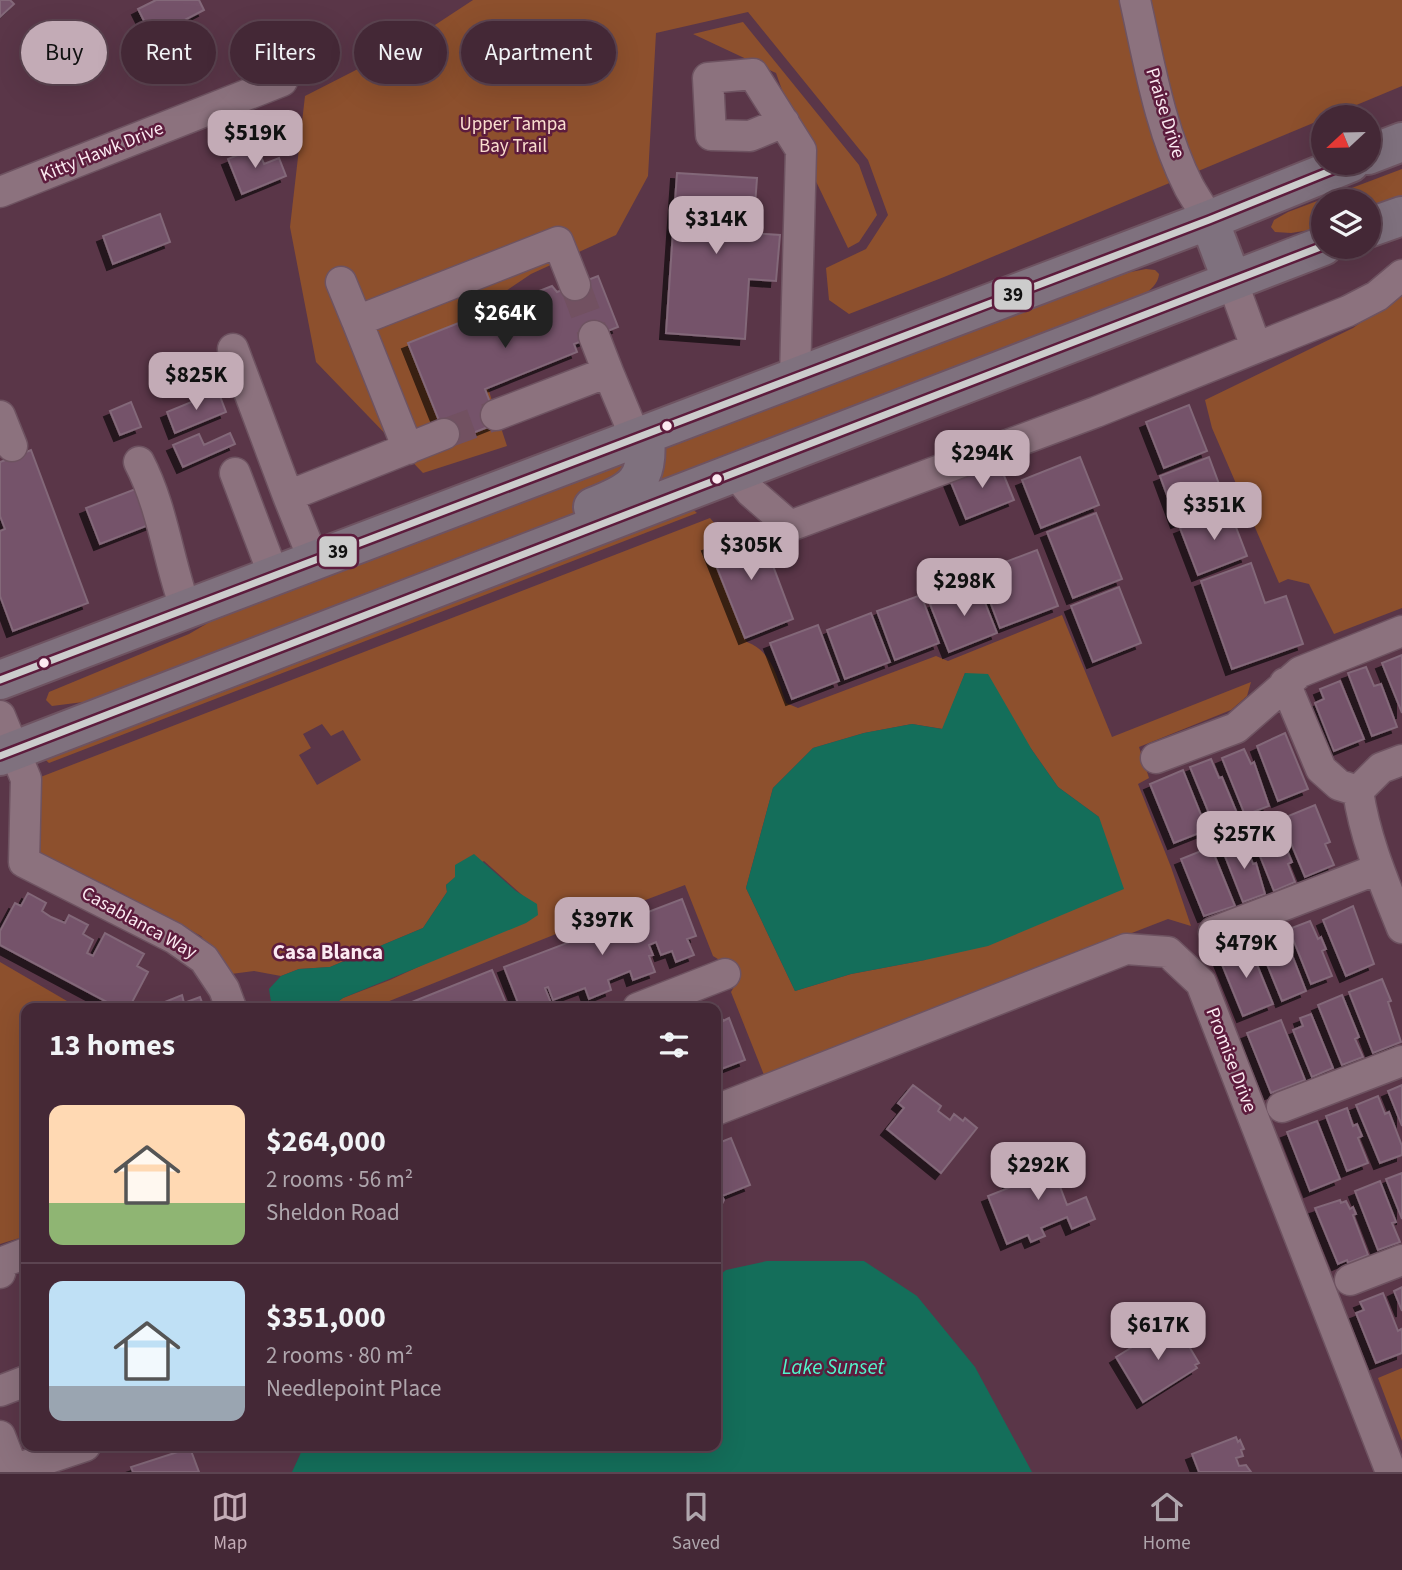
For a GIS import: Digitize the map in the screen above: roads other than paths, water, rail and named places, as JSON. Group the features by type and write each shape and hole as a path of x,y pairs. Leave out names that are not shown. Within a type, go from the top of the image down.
{"main road":[{"path":"1381,150 1402,142"},
{"path":"0,680 1209,220 1320,175"},
{"path":"1381,224 1402,216"},
{"path":"1209,220 1232,281"},
{"path":"7,753 1311,251"},
{"path":"358,617 409,578 621,496 643,474 647,457 640,437"}],"street":[{"name":"Praise Drive","path":"1135,0 1170,137 1189,187 1209,220"},
{"name":"Kitty Hawk Drive","path":"0,192 272,84"},
{"path":"784,122 801,150 795,378"},
{"path":"357,321 558,242 575,285"},
{"path":"734,471 751,492 790,526 1096,412 1348,311 1377,296 1402,275"},
{"path":"1232,281 1256,347"},
{"path":"341,282 408,449"},
{"path":"594,336 608,372 640,437"},
{"path":"233,349 314,561"},
{"path":"496,415 608,372"},
{"path":"0,416 12,446"},
{"path":"288,496 444,435"},
{"path":"139,462 160,513 186,610"},
{"path":"235,473 274,576"},
{"path":"1156,758 1236,728 1300,672 1402,631"},
{"path":"1285,683 1321,769 1339,785 1358,791"},
{"name":"Casablanca Way","path":"0,716 7,753 26,779 12,861 174,938 204,959 230,1003"},
{"path":"1358,791 1381,768 1402,760"},
{"path":"1358,791 1362,816 1378,869 1402,928"},
{"path":"1214,932 1378,869"},
{"name":"Promise Drive","path":"721,1108 1126,949 1168,952 1201,983 1391,1472"},
{"path":"651,1003 725,974"},
{"path":"1282,1107 1402,1061"},
{"path":"0,1273 3,1262 21,1255"},
{"path":"1350,1280 1402,1260"},
{"path":"0,1391 21,1383"},
{"path":"0,1436 14,1471 69,1451"}],"water":[{"path":"965,673 988,674 1032,750 1058,787 1099,817 1124,889 988,946 851,974 795,991 746,888 773,788 813,748 864,733 912,724 942,729"},
{"path":"474,854 516,891 537,904 538,915 526,923 336,1003 271,1003 269,989 281,976 299,969 330,967 423,928 447,892 446,885 455,877 455,865"},
{"name":"Lake Sunset","path":"767,1261 864,1261 917,1296 975,1367 1032,1472 292,1472 302,1451 721,1451 721,1274 726,1270"}],"tunnel":[{"path":"575,285 594,336"},
{"path":"444,434 496,415"}],"district":[{"name":"Casa Blanca","path":"328,952"}],"park label":[{"name":"Upper Tampa Bay Trail","path":"513,135"}]}
